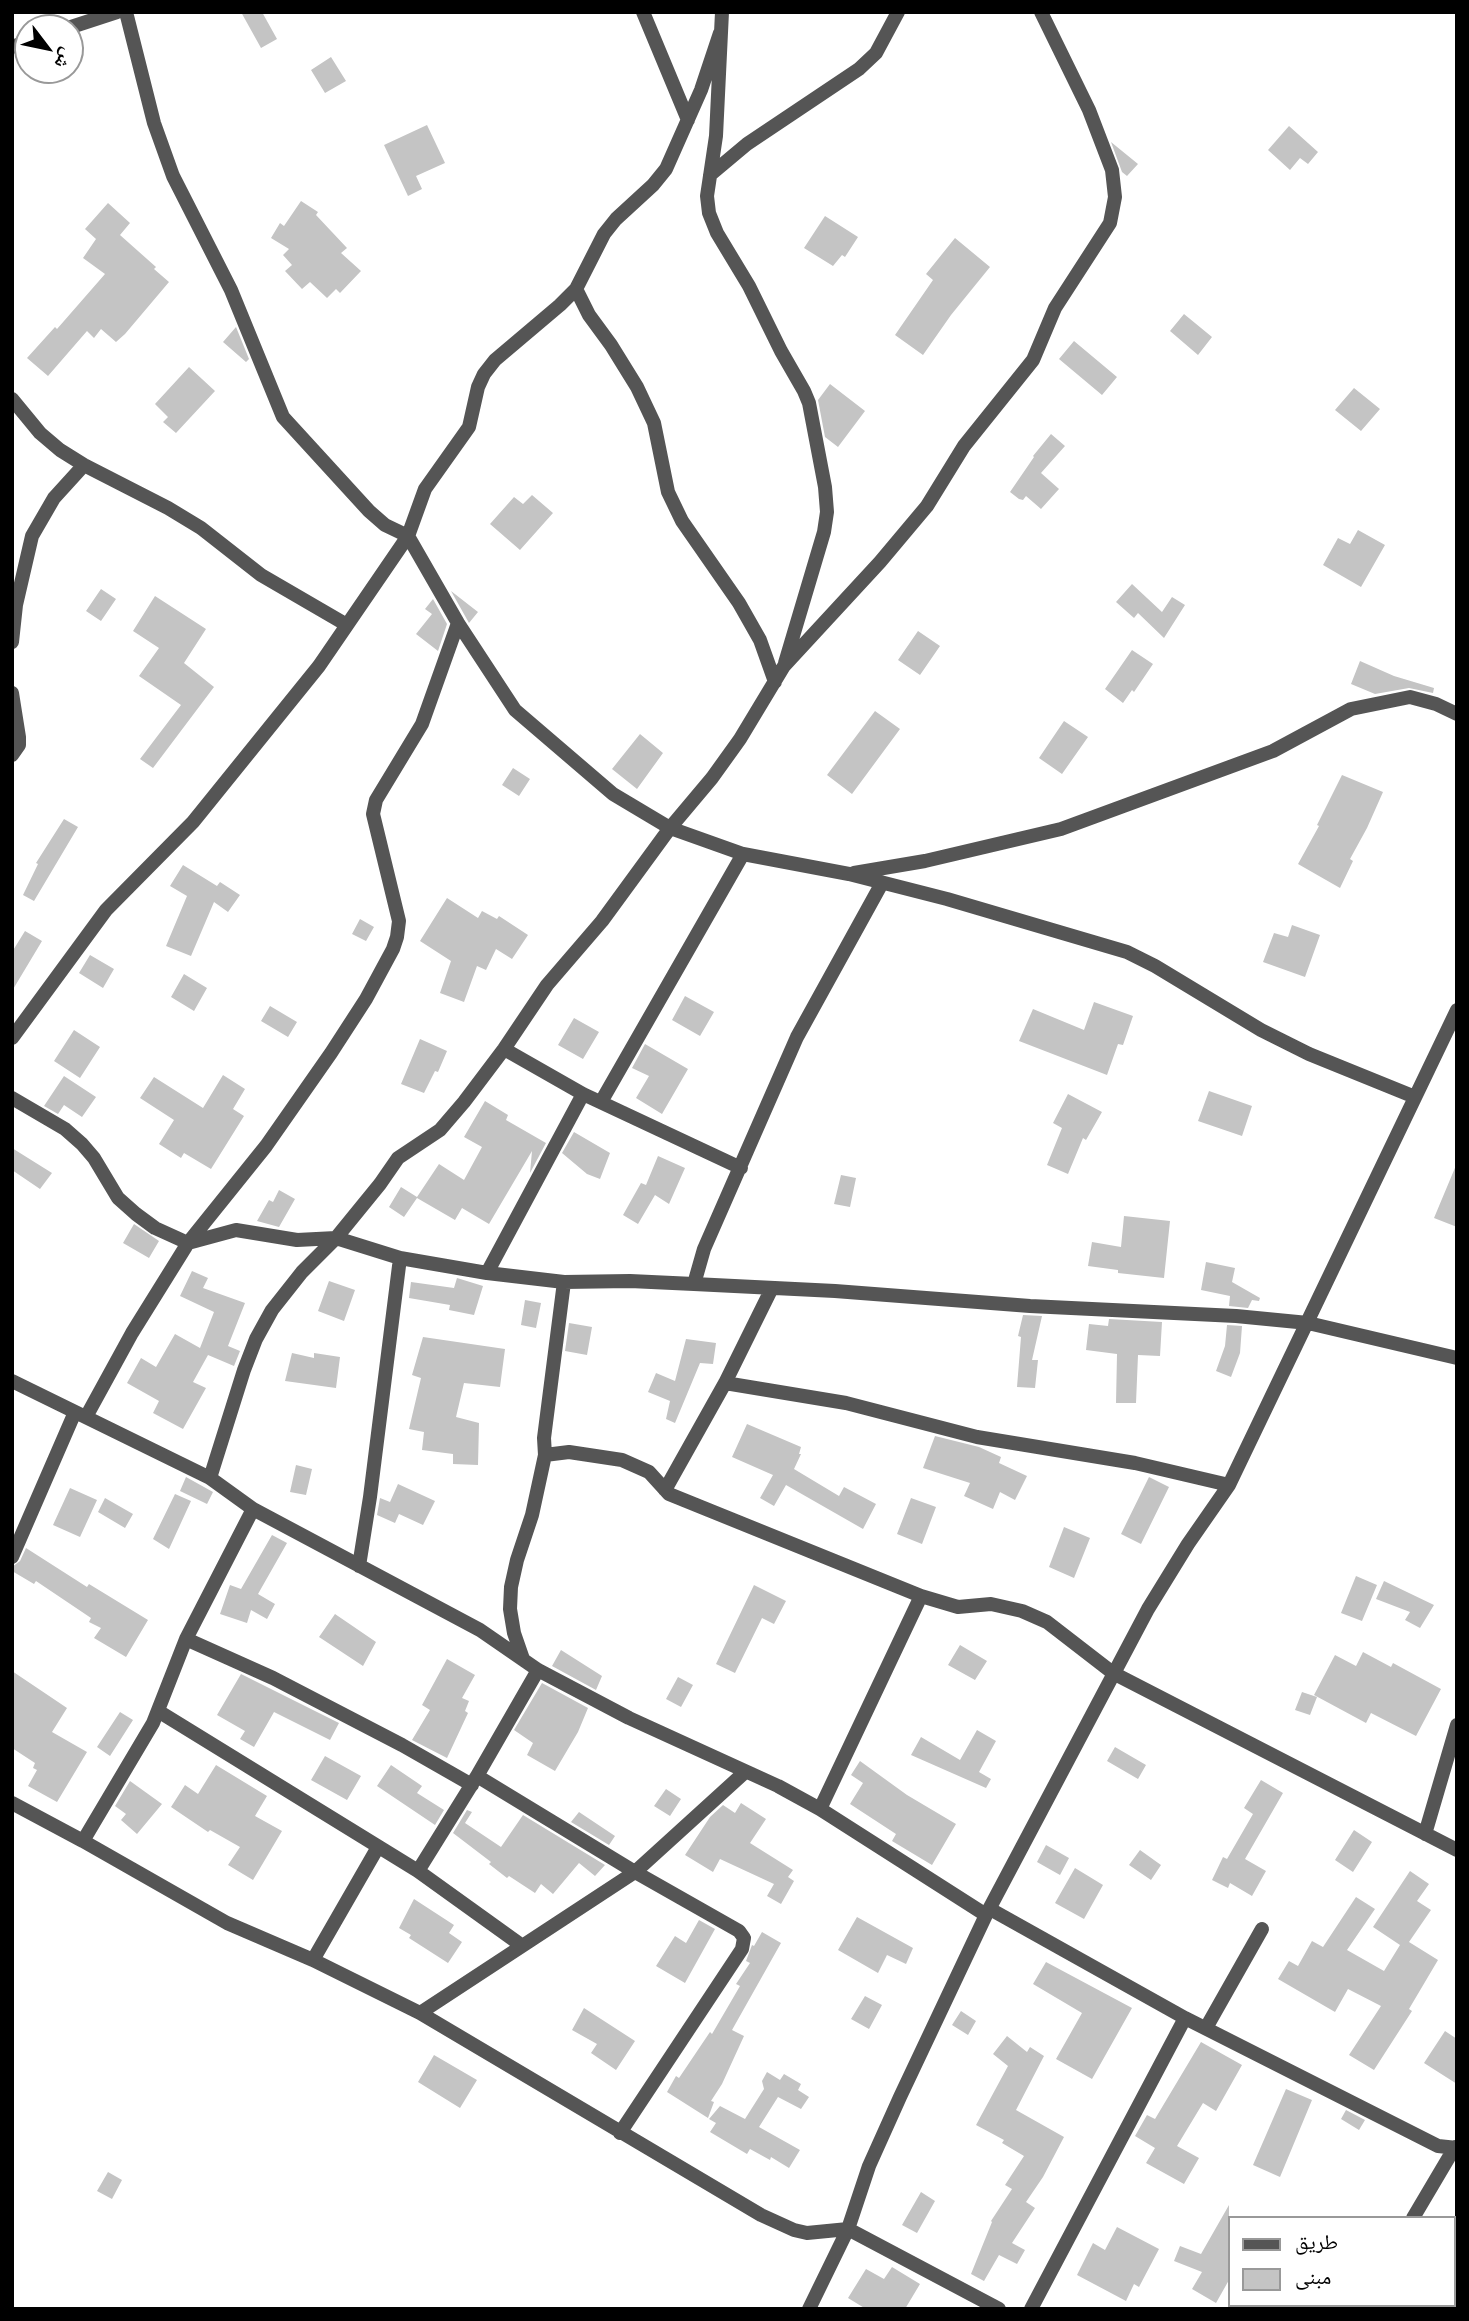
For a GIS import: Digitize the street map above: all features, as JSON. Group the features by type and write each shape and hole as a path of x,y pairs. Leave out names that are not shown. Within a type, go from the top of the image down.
{"street":[{"path":"84,23 117,12"},
{"path":"126,12 153,123 173,176 231,290 282,417 369,511 385,525 408,536 458,623 515,710 613,794 670,828 743,854 849,874 947,899 1127,952 1155,965 1261,1030 1308,1054 1415,1097"},
{"path":"643,12 688,120"},
{"path":"722,12 716,136 707,196 709,213 717,233 749,286 780,351 804,391 809,403 825,487 827,512 824,532 784,666"},
{"path":"710,175 747,144 859,69 876,53 898,12"},
{"path":"210,1478 256,1339 272,1310 336,1238 398,1158 440,1129 464,1102 547,985 602,921 670,828 726,758 784,666 880,562 927,506 975,430 1033,360 1055,307 1110,223 1115,197 1112,170 1089,110 1041,12"},
{"path":"12,1038 93,926 193,822 310,677 347,625 408,536 425,489 469,427 478,387 484,374 495,360 561,305 576,289 604,234 666,169 701,90 720,33"},
{"path":"576,289 589,315 636,387 654,424 668,492 682,521 739,603 760,640 775,681"},
{"path":"12,399 40,433 60,450 201,528 261,575 347,625"},
{"path":"12,642 16,605 32,536 54,498 84,465"},
{"path":"14,1550 80,1414 188,1243 266,1146 324,1063 366,999 393,949 399,921 373,814 376,800 422,724 458,623"},
{"path":"12,692 19,737 19,745 12,755"},
{"path":"849,874 925,861 1061,829 1273,751 1351,709 1410,697 1436,704 1457,714"},
{"path":"601,1102 743,854"},
{"path":"694,1284 704,1250 797,1037 883,883"},
{"path":"809,2309 848,2230 869,2166 988,1912 1166,1578 1229,1485 1457,1010"},
{"path":"504,1049 583,1094 741,1168"},
{"path":"487,1273 583,1094"},
{"path":"12,1098 65,1129 82,1144 94,1158 118,1198 136,1214 155,1228 188,1243 236,1230 297,1240 336,1238 400,1258 487,1273 564,1282 630,1281 772,1288 1030,1306 1159,1311 1308,1323 1457,1358"},
{"path":"359,1566 400,1258"},
{"path":"523,1661 510,1609 511,1587 545,1455 544,1438 564,1282"},
{"path":"665,1490 725,1383 772,1288"},
{"path":"12,1381 210,1478 253,1509 480,1630 538,1670 629,1718 778,1786 988,1912 1185,2018 1438,2146 1456,2148 1414,2216"},
{"path":"725,1383 846,1403 977,1437 1135,1463 1229,1485"},
{"path":"545,1455 569,1452 622,1460 649,1472 665,1490 922,1596 958,1606 991,1604 1022,1611 1047,1622 1113,1673 1457,1850"},
{"path":"83,1841 158,1711 186,1639 253,1509"},
{"path":"820,1809 922,1596"},
{"path":"186,1639 274,1678 475,1781 739,1931 744,1938 742,1949 620,2133"},
{"path":"418,1871 475,1781 538,1670"},
{"path":"158,1711 418,1871 521,1945"},
{"path":"1425,1834 1457,1725"},
{"path":"420,2013 635,1872 745,1772"},
{"path":"12,1803 227,1923 313,1960 420,2013 620,2133 781,2225 807,2233 848,2230 999,2309"},
{"path":"313,1960 378,1847"},
{"path":"1206,2028 1262,1929"},
{"path":"1031,2309 1185,2018"}],"building":[{"path":"241,12 262,12 277,39 261,48"},
{"path":"331,57 346,81 325,93 311,70"},
{"path":"427,125 445,163 416,176 422,189 408,196 384,145"},
{"path":"1289,126 1318,152 1308,164 1300,158 1290,170 1268,150"},
{"path":"1111,142 1138,164 1127,176 1122,172"},
{"path":"301,201 318,212 316,215 347,248 341,253 361,271 340,293 336,289 327,298 310,282 302,289 285,271 292,265 283,255 289,249 271,238 280,223 284,226"},
{"path":"108,203 130,223 120,235 169,282 116,342 101,329 94,338 87,331 48,376 27,358 55,327 57,329 105,274 83,258 96,239 85,229"},
{"path":"825,216 858,237 845,257 842,255 833,266 804,248"},
{"path":"955,238 990,267 923,355 895,335 933,280 926,274"},
{"path":"1184,314 1212,337 1198,355 1170,331"},
{"path":"236,327 249,359 246,362 223,342"},
{"path":"1074,341 1117,377 1102,395 1059,359"},
{"path":"189,367 215,391 176,433 163,422 168,417 155,404"},
{"path":"830,384 865,411 838,447 825,437 818,400"},
{"path":"1354,388 1380,409 1361,431 1335,410"},
{"path":"1051,434 1065,446 1041,473 1059,489 1041,509 1026,496 1023,500 1019,499 1010,492"},
{"path":"532,495 553,513 520,550 490,524 514,497 523,504"},
{"path":"1358,530 1385,545 1361,587 1323,565 1338,538 1350,544"},
{"path":"1132,584 1162,612 1172,597 1185,605 1164,638 1138,613 1134,618 1116,602"},
{"path":"101,589 116,599 101,621 86,611"},
{"path":"451,591 478,612 469,623"},
{"path":"155,596 206,629 184,663 214,687 153,768 140,759 181,705 139,676 159,648 133,631"},
{"path":"433,599 447,624 438,651 416,634 432,614 425,609"},
{"path":"918,631 940,646 920,675 898,660"},
{"path":"1132,650 1153,664 1123,703 1105,689"},
{"path":"1360,661 1394,676 1434,688 1433,693 1409,688 1375,694 1351,684"},
{"path":"875,711 900,729 852,794 827,775"},
{"path":"1064,721 1088,737 1062,774 1039,758"},
{"path":"640,734 663,753 637,789 612,769"},
{"path":"513,768 530,779 519,796 502,785"},
{"path":"1342,775 1383,792 1350,859 1353,861 1340,888 1298,864"},
{"path":"64,819 78,827 34,901 23,895 38,864 36,863"},
{"path":"183,865 217,886 220,882 240,895 228,912 214,902 191,956 166,946 187,896 170,886"},
{"path":"447,898 478,918 482,911 497,919 499,916 528,935 512,959 496,949 486,970 477,966 464,1002 440,993 451,961 420,941"},
{"path":"360,919 374,927 366,941 352,934"},
{"path":"1292,925 1320,935 1305,977 1263,962 1274,933 1288,937"},
{"path":"25,931 42,941 12,991 12,952"},
{"path":"90,955 114,969 103,988 79,973"},
{"path":"184,974 207,988 194,1011 171,997"},
{"path":"685,996 714,1012 700,1036 672,1020"},
{"path":"1094,1002 1133,1016 1123,1045 1118,1044 1107,1075 1019,1041 1033,1009 1084,1030"},
{"path":"270,1006 297,1022 288,1037 261,1021"},
{"path":"574,1018 599,1032 583,1059 558,1045"},
{"path":"74,1030 100,1047 80,1078 54,1061"},
{"path":"420,1039 447,1051 438,1072 435,1071 424,1093 401,1084"},
{"path":"645,1044 688,1069 662,1114 636,1098 649,1076 632,1068"},
{"path":"223,1075 245,1089 233,1109 244,1116 211,1169 184,1153 181,1158 159,1144 174,1120 140,1098 154,1077 203,1108"},
{"path":"64,1076 96,1097 82,1117 64,1105 58,1114 44,1106"},
{"path":"1209,1091 1252,1106 1242,1136 1198,1121"},
{"path":"1068,1094 1102,1112 1086,1140 1083,1138 1068,1174 1047,1165 1062,1128 1053,1123"},
{"path":"485,1101 508,1115 506,1120 546,1143 530,1173 532,1151 489,1224 462,1208 455,1220 417,1198 404,1217 389,1207 401,1187 417,1197 439,1164 464,1180 482,1147 464,1137"},
{"path":"574,1132 610,1153 600,1179 587,1174 562,1153"},
{"path":"12,1148 52,1173 40,1189 12,1170"},
{"path":"658,1156 685,1168 669,1204 655,1195 638,1224 623,1215 641,1183 646,1185"},
{"path":"1457,1163 1457,1227 1434,1218"},
{"path":"841,1175 856,1178 850,1207 834,1204"},
{"path":"279,1190 295,1199 279,1227 257,1221 269,1200 273,1202"},
{"path":"1124,1216 1170,1221 1164,1278 1118,1273 1118,1270 1088,1266 1092,1242 1121,1247"},
{"path":"134,1224 159,1241 149,1258 123,1243"},
{"path":"1206,1262 1235,1268 1232,1282 1260,1298 1259,1301 1252,1300 1248,1308 1229,1306 1230,1296 1201,1290"},
{"path":"192,1271 208,1278 203,1288 245,1303 228,1346 240,1351 234,1366 208,1355 193,1382 206,1388 183,1429 153,1413 159,1401 127,1383 141,1358 156,1367 175,1334 200,1348 214,1312 180,1296"},
{"path":"457,1278 483,1286 474,1315 449,1310 450,1305 409,1298 411,1282 454,1288"},
{"path":"329,1281 355,1290 344,1321 318,1311"},
{"path":"525,1300 541,1303 536,1328 521,1325"},
{"path":"1023,1315 1042,1316 1032,1360 1038,1360 1035,1388 1017,1387 1021,1337 1018,1336"},
{"path":"1109,1319 1162,1322 1160,1356 1138,1355 1136,1403 1116,1403 1117,1354 1086,1350 1089,1324 1108,1326"},
{"path":"569,1323 592,1327 587,1355 565,1351"},
{"path":"1227,1325 1242,1326 1240,1353 1231,1377 1216,1371 1225,1346"},
{"path":"423,1337 505,1349 500,1387 464,1383 456,1417 479,1423 478,1465 453,1464 453,1454 422,1450 424,1432 409,1429 421,1378 412,1375"},
{"path":"686,1339 716,1343 713,1364 700,1363 675,1423 666,1419 670,1401 648,1392 656,1373 675,1381"},
{"path":"292,1353 314,1358 314,1353 340,1357 336,1388 285,1381"},
{"path":"747,1424 801,1447 801,1454 794,1469 839,1496 844,1487 876,1504 863,1529 786,1485 774,1506 760,1498 773,1475 732,1457"},
{"path":"935,1436 979,1447 1001,1457 999,1463 1027,1476 1015,1500 1000,1492 993,1509 964,1496 970,1483 923,1468"},
{"path":"296,1465 312,1469 306,1495 290,1492"},
{"path":"186,1477 213,1492 207,1504 180,1491"},
{"path":"1149,1477 1169,1487 1141,1544 1121,1534"},
{"path":"398,1484 435,1501 423,1525 399,1514 395,1523 377,1515 380,1498 390,1502"},
{"path":"70,1488 97,1500 80,1537 53,1525"},
{"path":"175,1494 191,1501 169,1549 153,1539"},
{"path":"105,1498 133,1514 125,1528 98,1512"},
{"path":"911,1498 936,1507 922,1544 897,1534"},
{"path":"1064,1527 1090,1538 1074,1578 1049,1567"},
{"path":"272,1535 287,1543 258,1594 275,1604 267,1619 251,1610 247,1623 220,1614 230,1585 241,1589"},
{"path":"26,1548 87,1587 89,1584 148,1620 126,1657 94,1638 101,1628 89,1622 91,1618 36,1581 34,1584 12,1571"},
{"path":"1356,1576 1377,1585 1362,1621 1341,1613"},
{"path":"1384,1581 1434,1605 1420,1628 1405,1620 1410,1612 1376,1599"},
{"path":"754,1585 786,1601 774,1624 762,1618 735,1673 716,1664"},
{"path":"335,1614 376,1642 363,1666 319,1637"},
{"path":"960,1645 987,1661 975,1680 948,1665"},
{"path":"561,1650 602,1676 596,1690 552,1666"},
{"path":"1363,1652 1391,1667 1393,1663 1441,1689 1416,1736 1371,1713 1366,1723 1314,1695 1335,1655 1356,1666"},
{"path":"447,1659 475,1675 462,1698 469,1701 465,1711 468,1713 447,1758 412,1740 430,1710 422,1705"},
{"path":"12,1671 67,1708 52,1732 87,1752 57,1802 28,1786 37,1770 33,1768 35,1763 12,1748"},
{"path":"241,1674 339,1723 330,1740 274,1712 254,1747 240,1739 245,1731 217,1715"},
{"path":"678,1677 693,1685 681,1707 666,1699"},
{"path":"542,1683 588,1708 578,1732 555,1771 527,1755 533,1743 514,1730"},
{"path":"1302,1692 1317,1697 1310,1715 1295,1710"},
{"path":"120,1712 133,1720 110,1756 97,1747"},
{"path":"977,1730 996,1741 979,1772 991,1779 986,1788 911,1755 921,1737 960,1760"},
{"path":"1115,1747 1146,1765 1138,1779 1107,1761"},
{"path":"325,1756 361,1776 347,1800 311,1780"},
{"path":"860,1761 907,1795 956,1824 932,1865 892,1841 896,1834 850,1804 863,1783 851,1775"},
{"path":"216,1765 267,1796 255,1816 282,1831 253,1880 228,1865 240,1847 210,1830 208,1832 171,1807 185,1785 198,1794"},
{"path":"391,1765 422,1786 417,1793 444,1810 435,1825 377,1786"},
{"path":"1261,1780 1283,1793 1245,1859 1266,1871 1252,1896 1230,1883 1228,1888 1212,1880 1223,1857 1227,1859 1253,1814 1244,1808"},
{"path":"130,1781 162,1804 137,1834 121,1820 126,1814 115,1806"},
{"path":"666,1789 681,1799 670,1816 654,1806"},
{"path":"741,1803 766,1819 750,1843 793,1870 788,1877 794,1881 781,1904 767,1896 774,1884 720,1859 713,1872 685,1855 710,1817 723,1805 735,1813"},
{"path":"467,1810 472,1812 465,1823 501,1847 523,1815 605,1865 595,1876 579,1863 553,1894 541,1884 535,1893 509,1876 507,1878 453,1833"},
{"path":"579,1812 615,1836 609,1845 571,1822"},
{"path":"1354,1830 1372,1842 1353,1872 1335,1860"},
{"path":"1046,1845 1069,1858 1060,1875 1037,1862"},
{"path":"1140,1850 1161,1865 1151,1880 1129,1865"},
{"path":"1075,1868 1103,1885 1084,1919 1055,1903"},
{"path":"1410,1871 1429,1884 1417,1901 1431,1910 1409,1942 1438,1960 1409,2009 1412,2011 1374,2070 1349,2055 1381,2006 1348,1989 1335,2012 1278,1979 1289,1961 1298,1966 1312,1941 1323,1947 1356,1897 1375,1909 1347,1950 1384,1971 1400,1945 1373,1927"},
{"path":"414,1899 454,1925 449,1933 462,1942 448,1963 409,1938 411,1935 399,1928"},
{"path":"857,1917 913,1948 906,1964 887,1955 878,1973 838,1950"},
{"path":"699,1920 715,1929 685,1983 656,1966 675,1936 686,1943"},
{"path":"762,1932 781,1943 732,2030 744,2036 722,2084 711,2101 714,2102 708,2118 667,2092 710,2032 712,2034 740,1986 736,1984 750,1963 746,1961 752,1945 754,1946"},
{"path":"1046,1962 1132,2008 1092,2079 1056,2059 1082,2013 1033,1984"},
{"path":"865,1996 882,2005 869,2029 851,2019"},
{"path":"584,2008 635,2041 616,2070 591,2053 597,2044 572,2030"},
{"path":"961,2011 976,2021 968,2035 952,2025"},
{"path":"1445,2031 1457,2039 1457,2084 1424,2063"},
{"path":"1007,2036 1027,2052 1030,2047 1044,2056 1016,2110 1064,2137 1026,2202 1035,2208 1012,2243 1025,2250 1017,2264 999,2255 984,2281 971,2274 991,2221 1012,2189 1005,2185 1024,2156 1002,2143 1004,2140 976,2125 1008,2066 993,2054"},
{"path":"1201,2042 1242,2065 1216,2111 1203,2103 1177,2146 1199,2158 1184,2184 1146,2163 1155,2148 1135,2136 1147,2115 1155,2119"},
{"path":"434,2055 477,2080 460,2108 418,2082"},
{"path":"767,2072 780,2080 784,2074 801,2084 798,2090 809,2097 801,2109 778,2097 759,2127 800,2150 789,2168 750,2149 747,2154 710,2132 716,2123 709,2119 720,2106 745,2119 764,2089 762,2081"},
{"path":"1286,2089 1312,2100 1280,2177 1253,2165"},
{"path":"1346,2110 1365,2120 1359,2130 1341,2119"},
{"path":"108,2172 122,2180 112,2199 97,2191"},
{"path":"921,2192 935,2201 917,2233 902,2225"},
{"path":"1229,2205 1228,2282 1216,2303 1192,2289 1202,2272 1174,2261 1180,2246 1201,2254"},
{"path":"1117,2227 1159,2249 1139,2287 1134,2284 1126,2301 1077,2275 1093,2243 1105,2250"},
{"path":"892,2267 920,2284 905,2309 866,2309 848,2298 866,2269 884,2279"}]}
